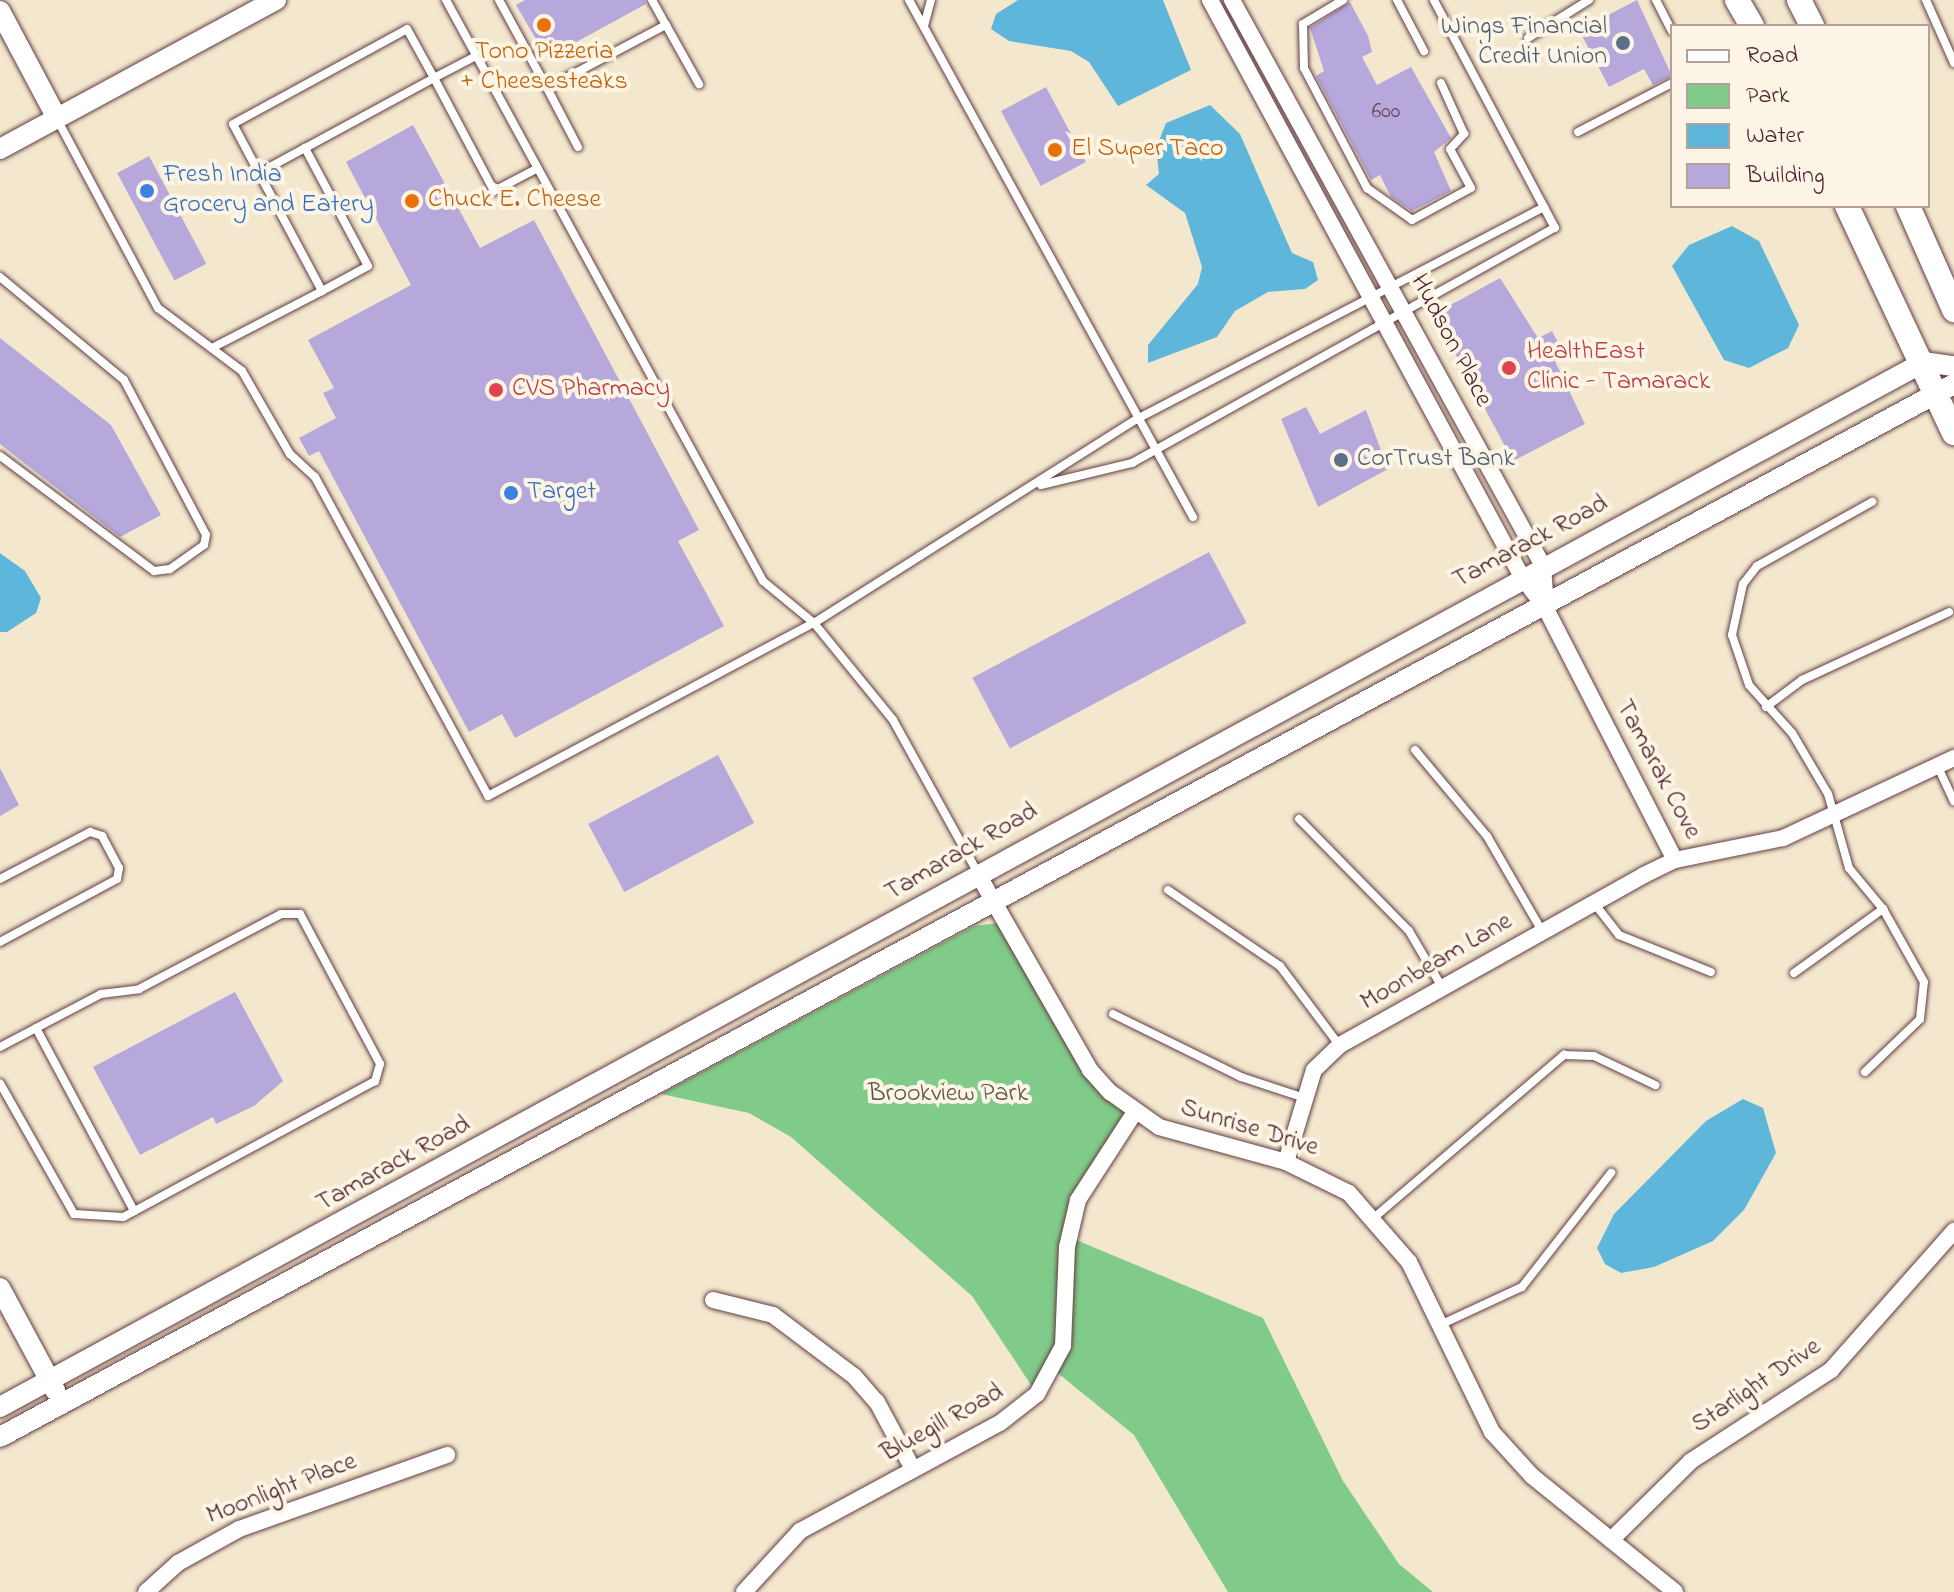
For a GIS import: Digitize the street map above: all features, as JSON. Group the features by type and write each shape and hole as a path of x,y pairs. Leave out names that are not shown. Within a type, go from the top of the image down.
{"main road":[{"path":"1737,0 1751,24"},
{"path":"1799,0 1811,24"},
{"path":"1848,208 1924,362 1946,389 1954,433"},
{"path":"1909,208 1954,310"}],"street":[{"path":"0,149 276,0"},
{"name":"Hudson Place","path":"1210,0 1372,294 1522,577 1546,609"},
{"name":"Hudson Place","path":"1232,0 1406,309 1543,566 1546,609"},
{"path":"0,11 57,118"},
{"path":"1924,362 1954,366"},
{"name":"Tamarack Road","path":"0,1407 979,876 1522,577 1924,362"},
{"name":"Tamarack Road","path":"0,1437 1546,609 1946,389"},
{"name":"Tamarak Cove","path":"1546,609 1675,860 1783,838 1954,758"},
{"name":"Moonbeam Lane","path":"1286,1162 1322,1057 1593,902 1675,860"},
{"name":"Sunrise Drive","path":"979,876 1090,1070 1135,1112 1179,1135 1286,1162 1349,1193 1376,1216 1409,1262 1492,1432 1532,1476 1675,1592"},
{"name":"Bluegill Road","path":"744,1592 800,1531 1020,1411 1053,1369 1067,1328 1067,1247 1078,1200 1135,1112"},
{"name":"Starlight Drive","path":"1611,1540 1691,1461 1831,1370 1954,1231"},
{"path":"0,1288 62,1404"},
{"path":"713,1300 773,1315 854,1376 877,1402 913,1469"},
{"name":"Moonlight Place","path":"146,1592 178,1563 239,1529 447,1455"}],"lane":[{"path":"446,0 763,581 814,623 893,720 979,876"},
{"path":"499,0 578,147"},
{"path":"652,0 699,84"},
{"path":"909,0 1153,451 1193,517"},
{"path":"924,26 931,0"},
{"path":"1343,0 1303,24 1304,68 1367,188 1412,220 1471,188 1450,149 1464,134 1441,83"},
{"path":"1397,0 1424,51"},
{"path":"1036,486 1107,473 1153,451 1555,228 1434,0"},
{"path":"1528,38 1589,0"},
{"path":"1656,0 1670,27"},
{"path":"1926,0 1954,63"},
{"path":"547,88 666,25"},
{"path":"322,291 233,124 407,29 494,191 536,169"},
{"path":"259,173 476,56"},
{"path":"1578,132 1670,84"},
{"path":"57,118 158,308 242,371 290,454 315,477 488,796 814,623 1036,486 1137,419 1544,207"},
{"path":"212,348 368,266 305,148"},
{"path":"0,277 124,380 206,535 197,555 170,569 134,560 0,456"},
{"path":"1865,1072 1906,1038 1926,999 1918,964 1883,909 1849,868 1833,814 1801,746 1749,685 1732,635 1743,584 1772,555 1872,502"},
{"path":"1766,707 1802,680 1949,612"},
{"path":"1415,750 1487,836 1542,931"},
{"path":"1937,765 1954,801"},
{"path":"1299,819 1409,931 1442,987"},
{"path":"0,879 90,832 102,836 119,868 117,879 0,942"},
{"path":"1168,890 1280,966 1340,1045"},
{"path":"1593,902 1619,935 1711,972"},
{"path":"1794,973 1883,909"},
{"path":"0,1047 101,994 139,989 281,914 300,914 380,1064 375,1081 134,1211 74,1214 0,1083"},
{"path":"1113,1014 1241,1077 1306,1099"},
{"path":"36,1028 134,1211"},
{"path":"1376,1216 1564,1055 1594,1056 1655,1085"},
{"path":"1438,1326 1522,1287 1611,1173"}],"green space":[{"name":"Brookview Park","path":"1008,922 1076,1047 1135,1112 1089,1181 1069,1237 1263,1318 1343,1481 1399,1564 1433,1592 1228,1592 1134,1435 1054,1370 1037,1394 972,1296 791,1137 749,1113 661,1094 974,926"}],"water":[{"path":"1018,0 1163,0 1191,70 1118,106 1089,62 1071,51 1009,41 991,29 996,14"},
{"path":"1210,105 1240,134 1292,253 1313,262 1318,280 1305,289 1268,292 1235,311 1217,337 1148,363 1148,345 1198,284 1202,267 1185,213 1146,185 1159,174 1156,148 1166,123"},
{"path":"1732,226 1759,241 1799,325 1788,348 1749,368 1724,360 1672,266 1689,245"},
{"path":"0,553 25,571 41,598 36,613 7,632 0,632"},
{"path":"1743,1099 1763,1108 1776,1153 1744,1210 1713,1241 1654,1267 1621,1273 1605,1264 1597,1248 1614,1214 1706,1121"}],"building":[{"path":"525,0 645,0 646,4 547,58 516,5"},
{"name":"Wings Financial Credit Union","path":"1637,0 1670,77 1653,85 1644,69 1609,87 1579,30"},
{"path":"1350,2 1368,36 1372,52 1362,57 1377,85 1411,67 1451,138 1434,152 1451,191 1412,211 1391,197 1380,175 1371,180 1316,76 1324,71 1310,28"},
{"path":"1046,87 1086,162 1041,186 1001,111"},
{"name":"Target","path":"413,125 480,248 534,220 699,530 678,541 724,626 515,738 502,714 469,732 319,451 309,456 299,438 336,418 323,393 334,388 308,340 411,285 346,162"},
{"path":"149,156 206,264 174,281 117,173"},
{"name":"HealthEast Clinic - Tamarack","path":"1500,278 1538,338 1552,331 1564,354 1554,359 1585,424 1513,461 1434,314"},
{"path":"0,338 111,425 161,515 120,537 0,444"},
{"name":"CorTrust Bank","path":"1306,407 1320,434 1366,410 1388,469 1318,507 1281,419"},
{"path":"1209,552 1247,623 1010,748 972,678"},
{"path":"718,755 754,823 624,892 588,824"},
{"path":"0,768 19,805 0,816"},
{"path":"235,992 283,1081 254,1106 216,1124 213,1117 140,1155 93,1067"}],"place":[{"name":"Tono Pizzeria + Cheesesteaks","path":"544,25"},
{"name":"Wings Financial Credit Union","path":"1623,43"},
{"name":"El Super Taco","path":"1055,150"},
{"name":"Fresh India Grocery and Eatery","path":"147,191"},
{"name":"Chuck E. Cheese","path":"412,201"},
{"name":"HealthEast Clinic - Tamarack","path":"1509,368"},
{"name":"CVS Pharmacy","path":"496,390"},
{"name":"CorTrust Bank","path":"1341,460"},
{"name":"Target","path":"511,493"}]}
